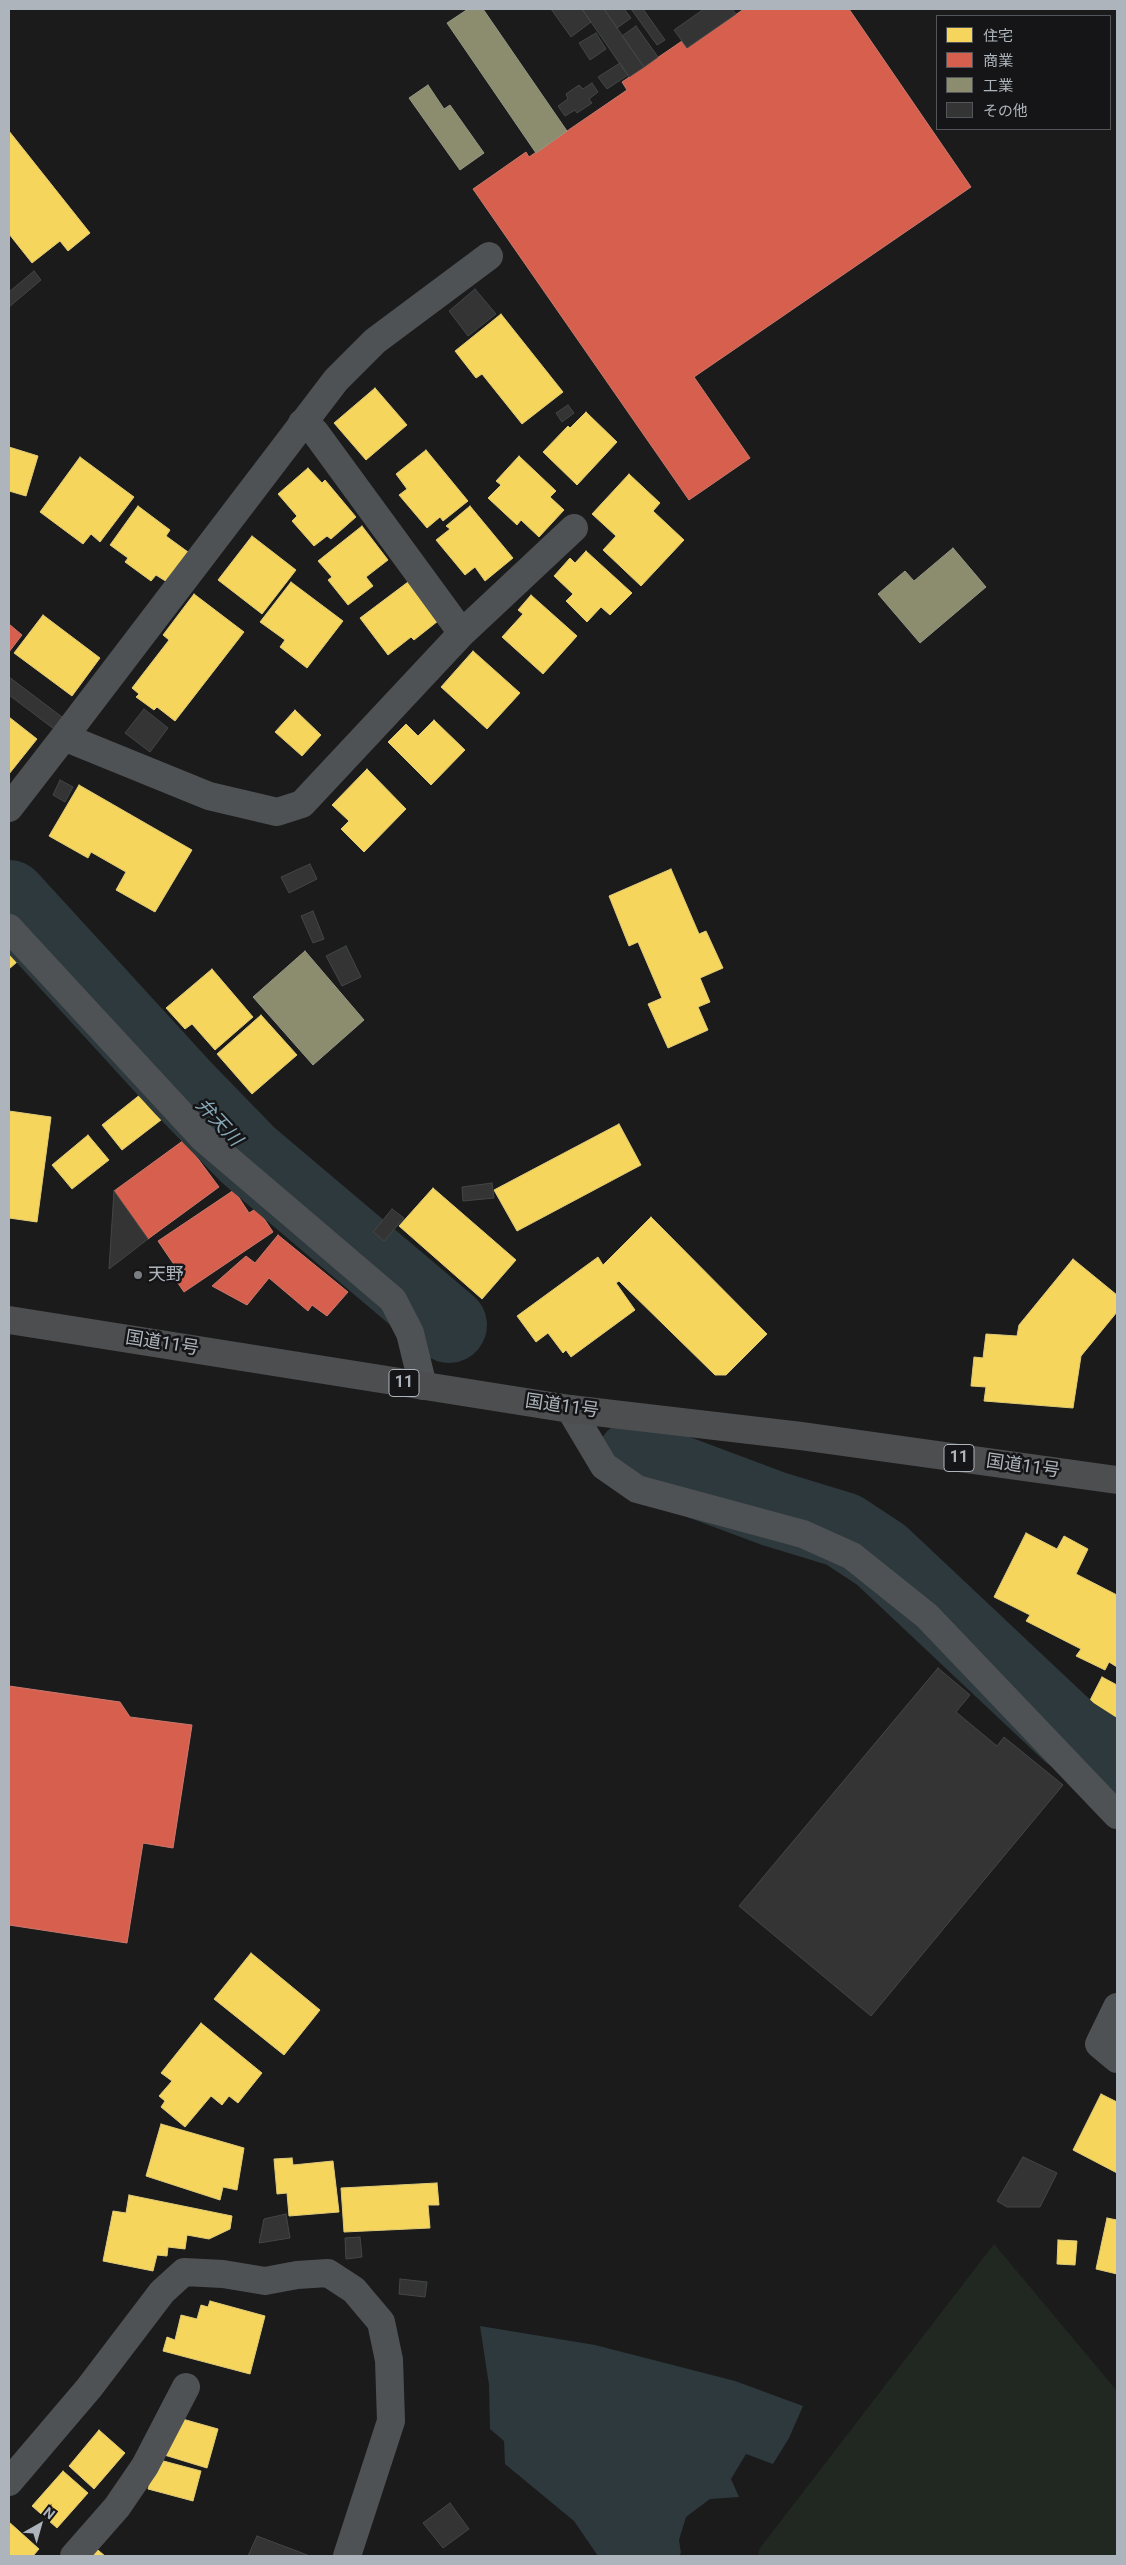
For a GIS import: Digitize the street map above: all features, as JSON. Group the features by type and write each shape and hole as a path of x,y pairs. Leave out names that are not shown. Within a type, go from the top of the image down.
{"highway":[{"name":"国道11号","path":"9,1320 570,1409 791,1435 1117,1480"}],"street":[{"path":"9,808 336,380 375,341 489,256"},
{"path":"302,423 315,432 462,633"},
{"path":"64,737 209,796 277,812 302,804 462,633 574,528"},
{"path":"9,928 203,1138 393,1300 410,1333 423,1386"},
{"path":"570,1409 604,1466 637,1489 804,1534 852,1556 928,1616 1117,1815"},
{"path":"1117,2007 1099,2044 1117,2059"},
{"path":"9,2482 89,2388 162,2292 184,2272 223,2274 265,2281 297,2275 328,2273 354,2290 381,2322 389,2360 391,2421 347,2556"},
{"path":"74,2556 118,2507 145,2466 186,2388"}],"shaded area":[{"path":"994,2244 1117,2391 1117,2556 758,2556 760,2548"},
{"path":"480,2326 595,2345 735,2381 803,2406 789,2438 773,2464 746,2454 731,2479 739,2497 710,2499 686,2517 679,2540 681,2553 679,2556 598,2556 574,2521 505,2464 504,2441 490,2429 489,2385"}],"building: 住宅":[{"path":"9,131 90,233 68,251 60,241 32,263 9,234"},
{"path":"501,314 563,392 522,424 482,374 476,378 455,351"},
{"path":"375,388 407,425 366,460 334,423"},
{"path":"586,412 617,442 577,485 543,452 568,426 570,428"},
{"path":"9,447 38,456 26,496 9,491"},
{"path":"426,450 468,501 443,521 440,517 427,528 399,495 407,489 396,474"},
{"path":"519,456 556,491 550,497 564,510 539,537 521,520 517,525 488,498 501,485 496,481"},
{"path":"80,457 134,497 100,542 91,534 83,544 40,512"},
{"path":"308,468 322,483 325,480 356,517 331,539 327,536 314,546 292,521 297,516 278,494"},
{"path":"629,474 660,503 653,511 684,540 641,586 603,550 616,536 592,514"},
{"path":"138,506 170,530 166,536 188,552 167,582 156,575 151,581 125,562 128,558 110,545"},
{"path":"470,506 513,558 485,581 475,567 465,575 436,540 450,529 446,526"},
{"path":"362,526 388,560 366,577 373,586 348,605 328,580 332,577 318,561"},
{"path":"252,536 296,570 262,614 218,580"},
{"path":"586,551 632,593 610,615 601,607 587,622 566,601 573,594 554,576 570,558 575,563"},
{"path":"291,582 343,621 307,668 280,647 285,640 260,622"},
{"path":"408,582 438,621 414,640 411,637 388,655 360,618"},
{"path":"194,594 244,632 175,721 157,707 154,710 136,697 139,694 132,688 169,640 163,635"},
{"path":"531,595 577,636 543,674 502,637 523,614 518,610"},
{"path":"43,615 100,658 72,696 14,653"},
{"path":"473,651 520,693 487,729 441,687"},
{"path":"295,710 321,735 302,756 275,732"},
{"path":"9,717 37,739 9,774"},
{"path":"434,720 465,750 431,785 388,742 406,724 418,736"},
{"path":"367,769 406,809 364,852 341,829 349,821 332,805"},
{"path":"79,785 192,850 155,912 116,890 126,872 91,852 88,858 49,836"},
{"path":"671,869 699,934 706,931 723,968 700,978 710,1002 698,1007 708,1030 668,1048 648,1004 662,998 638,942 629,946 609,896"},
{"path":"9,952 17,962 9,969"},
{"path":"212,969 253,1017 215,1050 192,1024 185,1029 166,1008"},
{"path":"261,1015 297,1055 252,1094 217,1054"},
{"path":"141,1094 161,1120 122,1150 102,1125"},
{"path":"9,1111 51,1117 37,1222 9,1218"},
{"path":"619,1124 641,1165 517,1231 494,1190"},
{"path":"88,1135 109,1160 72,1189 52,1165"},
{"path":"433,1188 516,1260 482,1299 399,1226"},
{"path":"651,1217 767,1334 726,1375 715,1375 619,1281 616,1283 635,1310 571,1357 566,1350 563,1353 548,1333 536,1342 517,1316 598,1257 603,1265"},
{"path":"1073,1259 1117,1295 1117,1312 1081,1356 1073,1408 984,1401 986,1387 971,1386 974,1357 983,1358 986,1334 1017,1336 1019,1325"},
{"path":"1026,1533 1057,1549 1064,1536 1088,1549 1076,1574 1117,1595 1117,1667 1109,1662 1105,1670 1076,1656 1081,1649 1026,1621 1030,1615 994,1597"},
{"path":"1102,1677 1117,1685 1117,1724 1086,1708"},
{"path":"251,1953 320,2010 284,2055 214,1999"},
{"path":"201,2023 262,2073 238,2103 229,2096 222,2105 211,2096 185,2127 161,2107 165,2101 159,2096 172,2081 161,2073"},
{"path":"1101,2094 1117,2102 1117,2173 1073,2150"},
{"path":"161,2124 244,2148 237,2190 223,2187 220,2200 146,2176"},
{"path":"292,2158 293,2165 333,2161 339,2212 289,2216 287,2193 277,2194 274,2159"},
{"path":"437,2183 439,2205 428,2205 430,2228 344,2232 341,2188"},
{"path":"129,2195 232,2216 230,2229 209,2239 187,2235 185,2249 168,2247 167,2256 157,2255 153,2271 103,2261 113,2211 126,2213"},
{"path":"1107,2218 1117,2220 1117,2274 1096,2269"},
{"path":"1058,2240 1077,2241 1075,2265 1057,2264"},
{"path":"210,2301 265,2316 250,2374 163,2351 167,2337 175,2340 181,2315 197,2319 201,2305 208,2307"},
{"path":"172,2416 218,2429 207,2468 161,2454"},
{"path":"99,2430 125,2453 94,2489 69,2466"},
{"path":"156,2459 201,2471 193,2501 148,2489"},
{"path":"63,2471 88,2493 57,2528 32,2506"},
{"path":"9,2522 39,2549 33,2556 9,2556"},
{"path":"92,2545 105,2556 83,2556"}],"building: 商業":[{"path":"744,9 849,9 971,187 694,377 750,458 689,500 473,189 526,152 529,157 627,90 622,82 682,41 687,48"},
{"path":"9,624 22,635 9,652"},
{"path":"184,1140 219,1187 148,1239 114,1191"},
{"path":"234,1190 249,1213 257,1208 273,1232 184,1292 169,1270 175,1266 158,1241"},
{"path":"278,1235 348,1292 327,1316 312,1305 308,1311 269,1278 247,1305 212,1286 246,1256 255,1263"},
{"path":"9,1686 120,1702 130,1717 192,1725 173,1848 143,1843 127,1943 9,1925"}],"building: 工業":[{"path":"468,9 483,9 567,131 536,153 447,23"},
{"path":"428,85 444,109 450,105 484,153 460,170 409,98"},
{"path":"953,548 986,587 920,643 878,594 905,571 914,581"},
{"path":"305,951 364,1020 313,1065 253,997"}],"building: その他":[{"path":"551,9 582,9 591,22 571,37"},
{"path":"582,9 604,9 644,67 629,77"},
{"path":"604,9 624,9 631,18 617,28"},
{"path":"631,9 643,9 665,40 657,45"},
{"path":"704,9 732,9 736,14 687,48 674,30"},
{"path":"636,26 658,57 644,67 622,36"},
{"path":"596,33 606,49 590,60 579,43"},
{"path":"620,63 628,75 607,89 598,77"},
{"path":"592,83 598,92 589,99 592,103 577,113 575,110 565,116 558,106 568,99 566,94 579,85 583,89"},
{"path":"34,271 41,280 9,307 9,292"},
{"path":"475,289 496,314 468,336 449,311"},
{"path":"568,405 574,413 562,422 556,413"},
{"path":"9,677 62,717 54,729 9,695"},
{"path":"144,709 168,728 150,752 125,733"},
{"path":"60,780 73,787 65,802 53,795"},
{"path":"310,864 317,879 289,893 281,877"},
{"path":"313,911 324,939 313,943 301,916"},
{"path":"346,946 361,977 342,986 326,956"},
{"path":"492,1183 494,1198 463,1201 462,1187"},
{"path":"114,1191 148,1239 109,1269"},
{"path":"392,1209 404,1218 384,1241 373,1232"},
{"path":"938,1668 970,1695 956,1712 997,1746 1004,1737 1063,1785 871,2016 739,1906"},
{"path":"1023,2157 1057,2173 1040,2207 1007,2207 997,2201"},
{"path":"286,2214 290,2238 259,2243 264,2219"},
{"path":"360,2237 362,2257 346,2259 345,2238"},
{"path":"400,2279 427,2282 425,2297 399,2294"},
{"path":"450,2503 469,2529 443,2548 423,2523"},
{"path":"257,2536 310,2556 248,2556"}],"waterway":[{"name":"弁天川","path":"9,898 183,1088 248,1155 449,1325"},
{"path":"635,1457 774,1509 843,1530 881,1555 1070,1733 1117,1763"}],"place":[{"name":"天野","path":"138,1275"}]}
